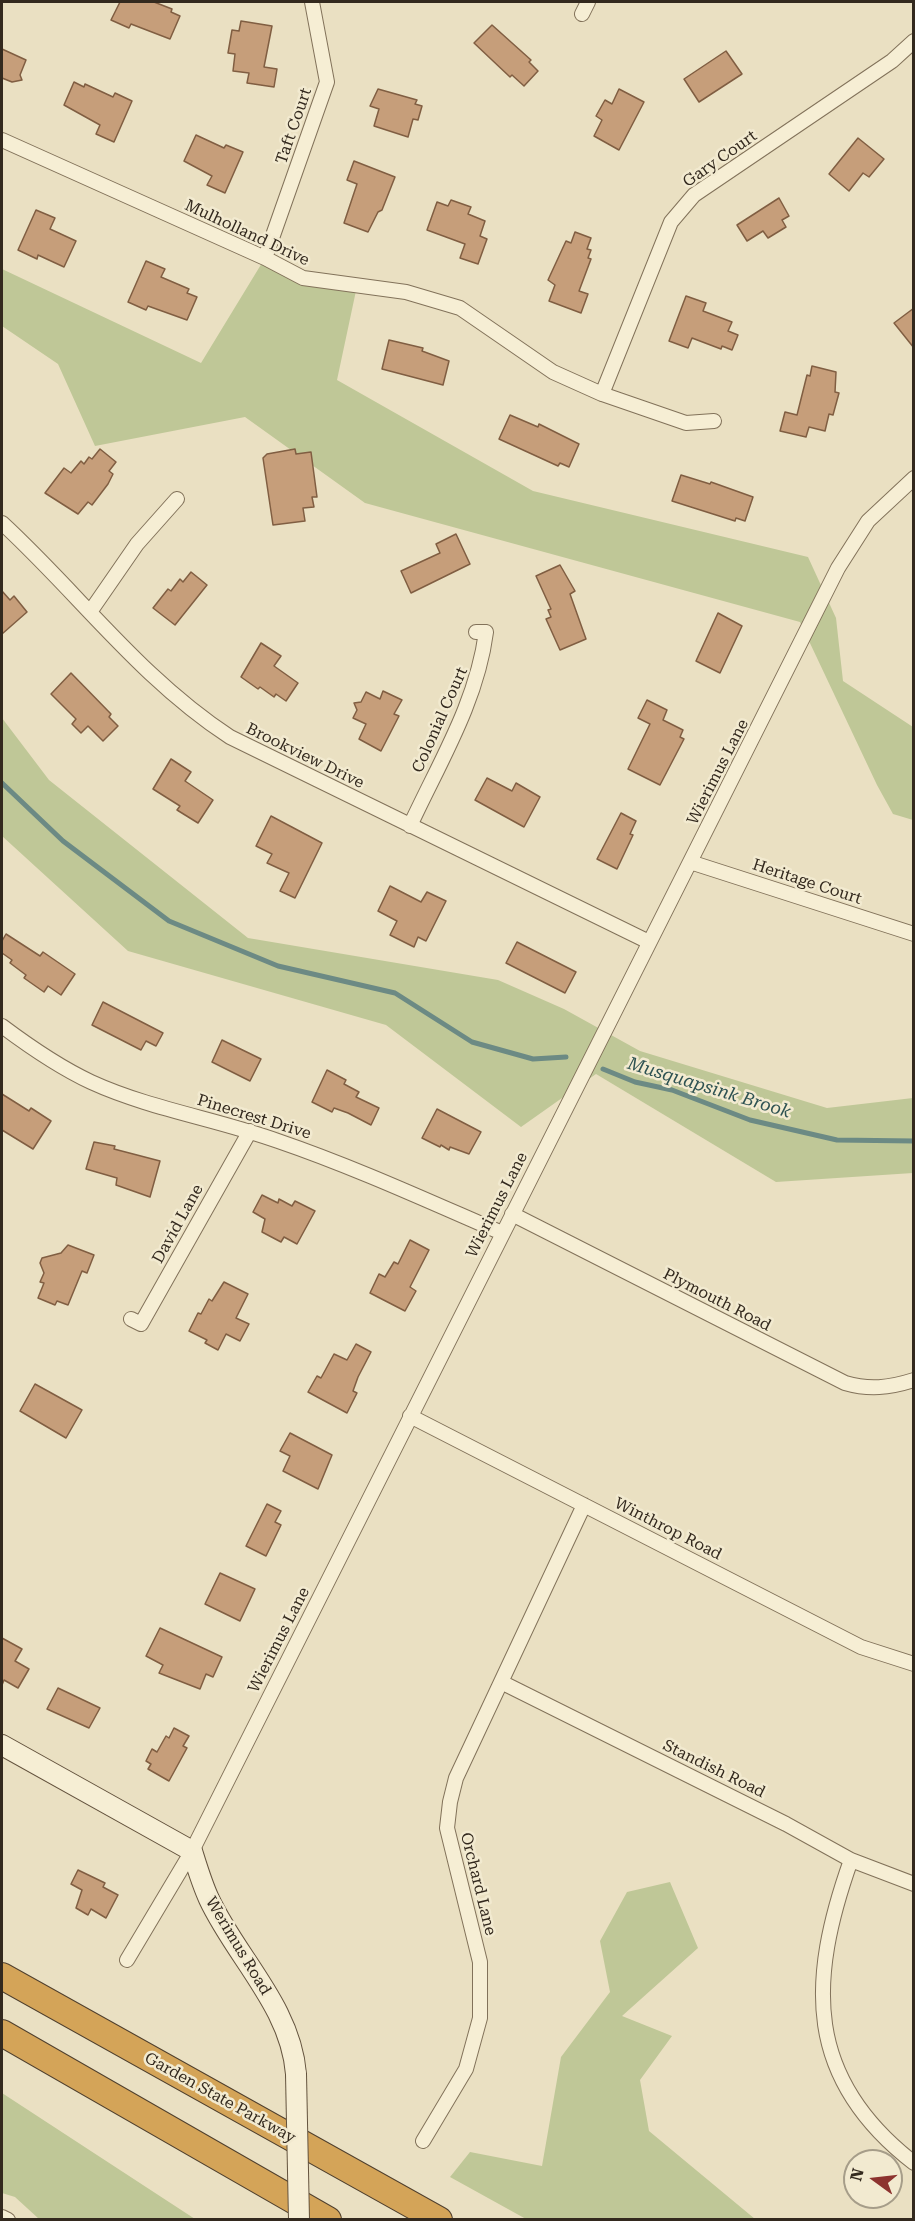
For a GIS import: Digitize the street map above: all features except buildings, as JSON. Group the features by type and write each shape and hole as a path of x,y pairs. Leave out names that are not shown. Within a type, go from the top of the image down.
{"highway":[{"name":"Garden State Parkway","path":"2,1976 439,2220"},
{"path":"2,2033 328,2220"}],"main road":[{"path":"2,1745 192,1851"},
{"name":"Werimus Road","path":"192,1851 209,1899 275,2007 289,2037 296,2074 299,2220"}],"street":[{"name":"Taft Court","path":"265,258 327,82 312,2"},
{"name":"Gary Court","path":"602,394 671,222 679,211 694,195 892,62 914,41"},
{"name":"Mulholland Drive","path":"2,140 265,258 303,278 406,292 460,308 553,372 602,394 686,423 714,421"},
{"name":"Wierimus Lane","path":"128,1960 192,1851 852,543 883,505 914,478"},
{"path":"90,612 137,544 177,499"},
{"name":"Brookview Drive","path":"2,523 161,686 191,712 255,751 649,942"},
{"name":"Colonial Court","path":"410,826 473,693 482,664 486,632 476,632"},
{"name":"Heritage Court","path":"690,862 914,934"},
{"name":"Pinecrest Drive","path":"2,1026 57,1065 92,1082 128,1096 250,1131 316,1154 502,1233"},
{"name":"David Lane","path":"131,1319 141,1324 250,1131"},
{"name":"Plymouth Road","path":"512,1214 845,1383 863,1388 882,1388 914,1380"},
{"name":"Winthrop Road","path":"410,1416 861,1647 914,1664"},
{"name":"Orchard Lane","path":"423,2141 466,2069 480,2018 480,1962 447,1828 456,1778 584,1505"},
{"name":"Standish Road","path":"501,1682 786,1824 850,1860 914,1884"},
{"path":"850,1860 833,1910 825,1946 822,1983 824,2018 829,2046 838,2073 862,2115 887,2142 914,2163"},
{"path":"2,2217 9,2220"}],"green space":[{"path":"265,258 303,278 357,286 337,380 533,491 808,557 836,618 843,681 913,727 913,820 893,814 800,622 365,503 245,417 95,446 58,364 2,326 2,269 201,363"},
{"path":"2,718 49,780 248,938 498,980 564,1009 640,1051 827,1108 913,1098 913,1173 776,1182 596,1074 521,1127 386,1025 128,951 2,836"},
{"path":"670,1882 698,1948 622,2016 672,2036 640,2080 649,2131 755,2219 526,2219 450,2177 470,2152 542,2166 561,2057 610,1992 600,1941 627,1892"},
{"path":"2,2093 195,2219 39,2219 15,2197 2,2193"}],"waterway":[{"name":"Musquapsink Brook","path":"2,783 63,841 169,921 278,966 395,993 472,1042 533,1059 566,1057"},
{"name":"Musquapsink Brook","path":"603,1069 635,1082 672,1090 750,1120 837,1140 914,1141"}]}
